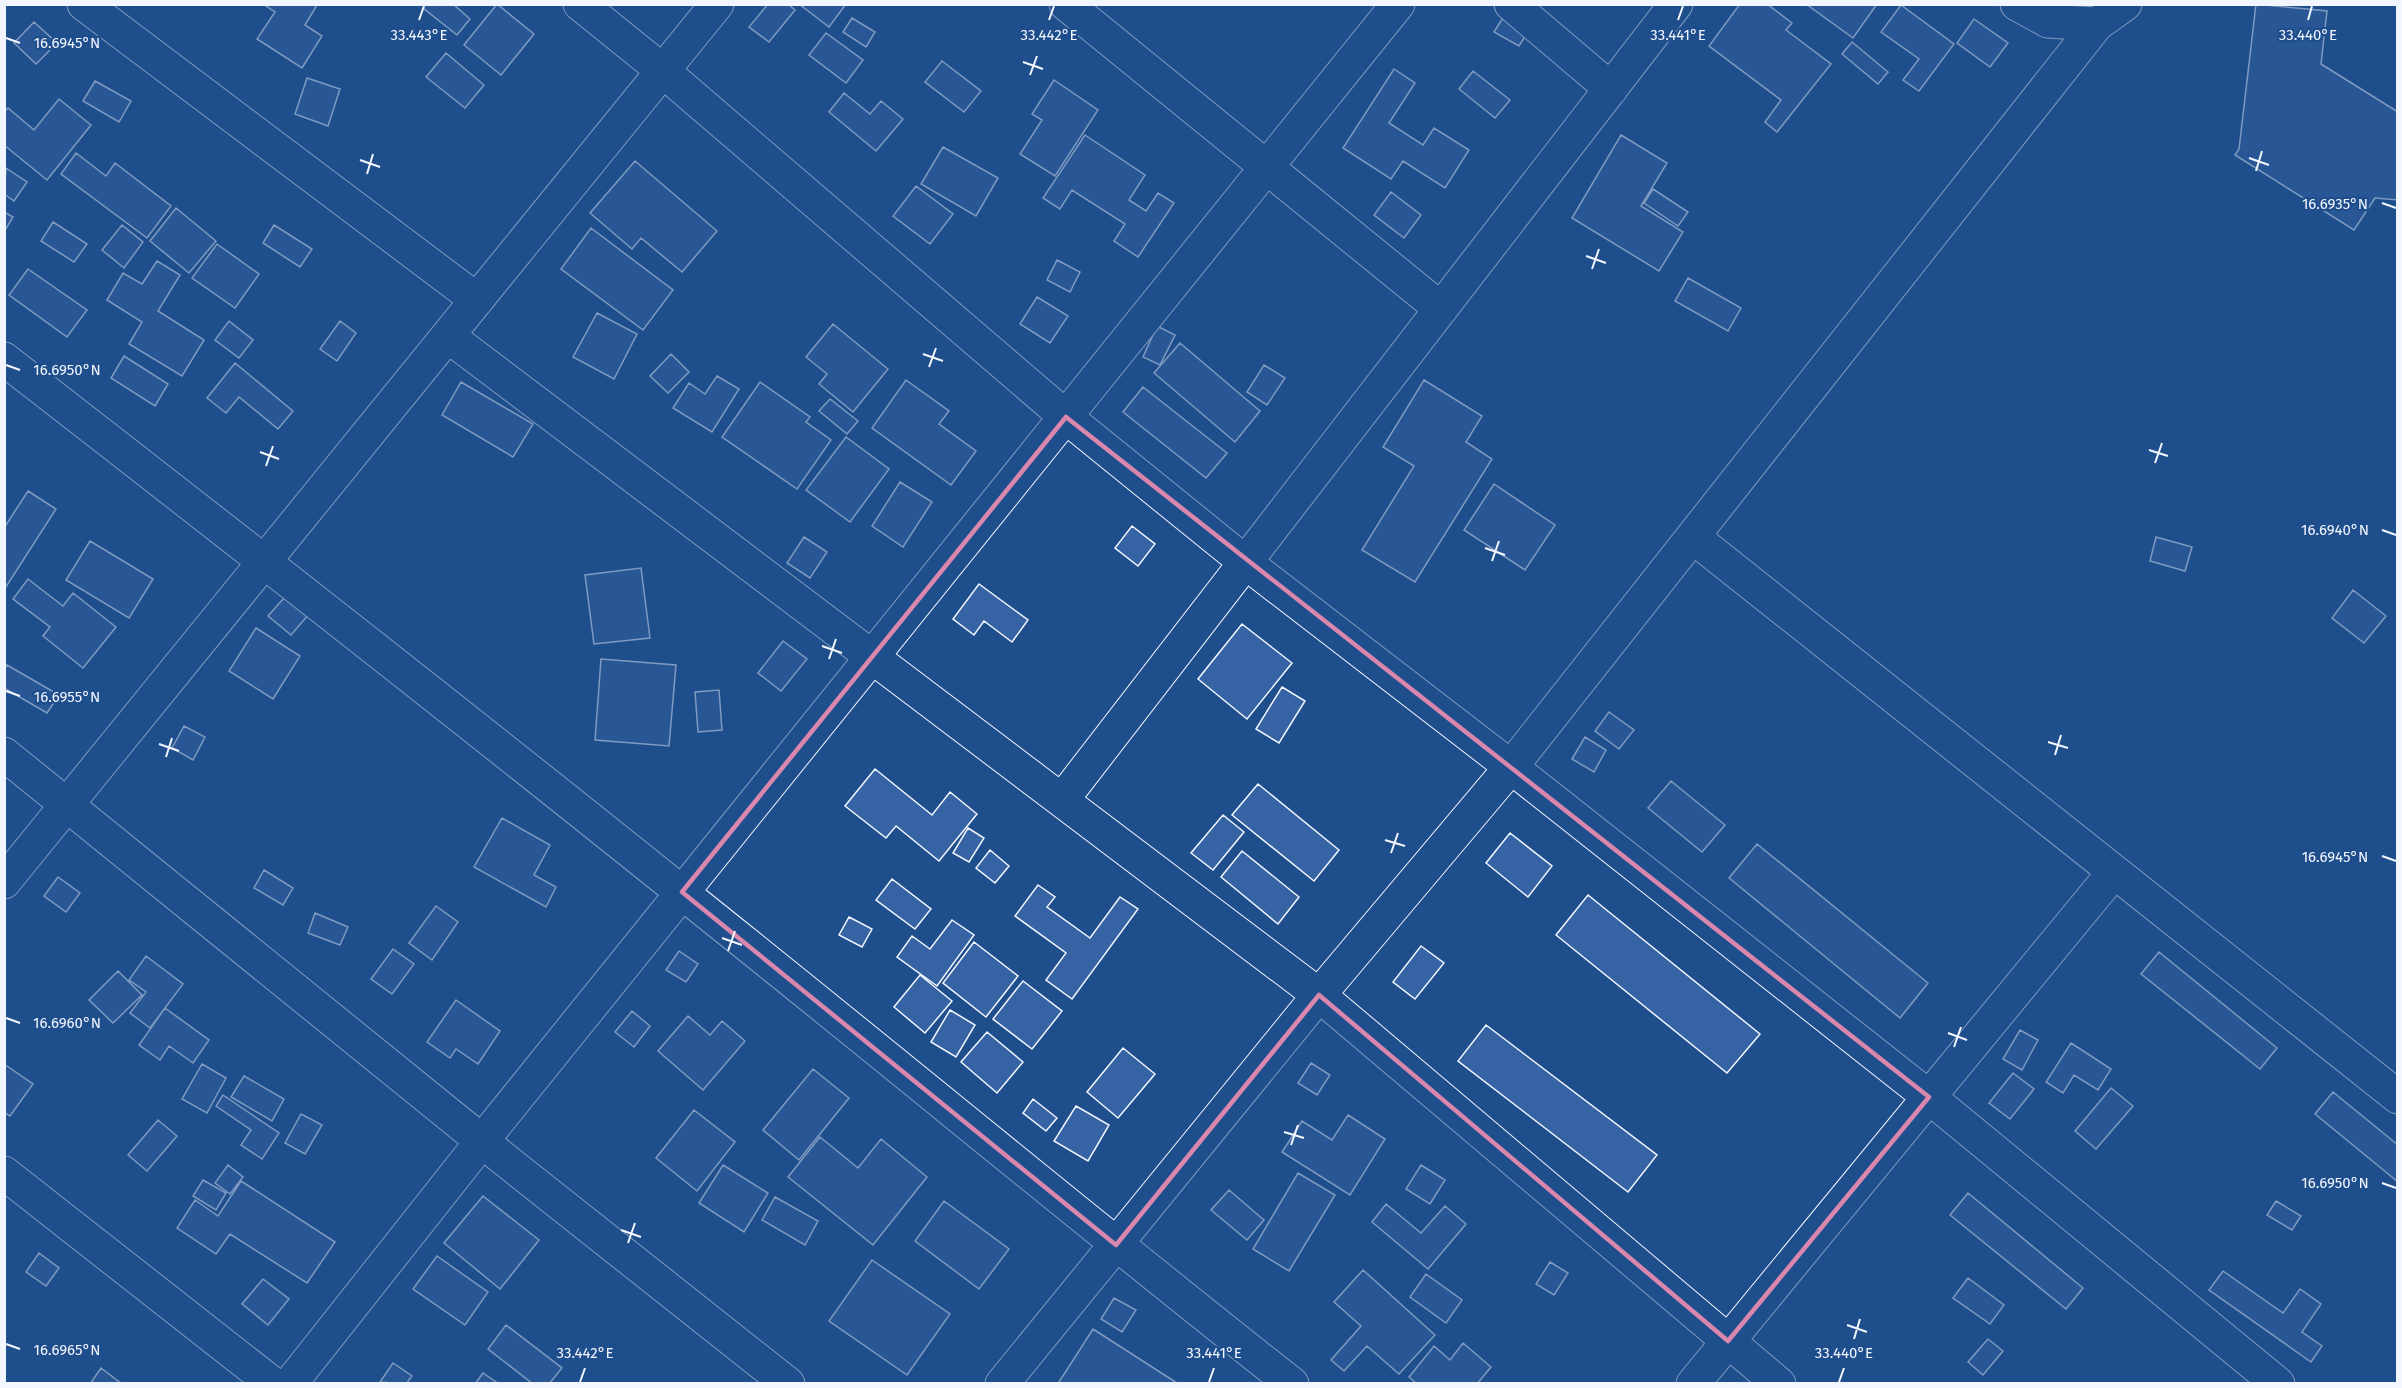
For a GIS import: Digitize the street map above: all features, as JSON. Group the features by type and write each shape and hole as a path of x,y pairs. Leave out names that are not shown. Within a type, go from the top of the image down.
{"street":[{"path":"84,4 477,300"},
{"path":"580,4 663,71 1066,417 1245,562 1929,1097 2278,1383"},
{"path":"4,882 717,4"},
{"path":"1066,4 1441,309"},
{"path":"290,1383 682,892 1398,4"},
{"path":"1510,4 1611,89"},
{"path":"1062,800 1676,4"},
{"path":"2018,4 2049,21 2097,24"},
{"path":"1002,1383 1319,995 1510,767 2097,24 2125,4"},
{"path":"448,336 1319,995 1779,1383"},
{"path":"4,359 265,561 682,892 1116,1245 1292,1383"},
{"path":"1693,537 2397,1097"},
{"path":"4,754 482,1141 788,1383"},
{"path":"1693,1383 2114,872"},
{"path":"4,1173 273,1383"}],"highlighted area":[{"path":"1066,417 1929,1097 1728,1341 1319,995 1116,1245 682,892"}],"building":[{"path":"263,4 317,5 305,25 322,36 302,68 257,39 275,12"},
{"path":"426,4 453,4 470,19 457,35 423,8"},
{"path":"497,4 534,34 501,75 464,45"},
{"path":"768,4 788,4 795,10 769,42 749,27"},
{"path":"799,4 846,4 829,27"},
{"path":"1740,4 1767,4 1792,23 1786,30 1831,64 1777,132 1765,122 1781,100 1709,46"},
{"path":"1806,4 1877,4 1853,38"},
{"path":"2256,4 2327,11 2321,64 2398,112 2398,200 2375,198 2354,230 2235,155 2239,149"},
{"path":"1901,5 1954,44 1919,91 1903,80 1919,59 1881,32"},
{"path":"1504,16 1529,30 1519,46 1494,32"},
{"path":"852,18 875,32 866,47 843,32"},
{"path":"1974,19 2008,43 1990,67 1957,43"},
{"path":"34,22 57,43 36,64 14,43"},
{"path":"826,33 863,60 846,83 809,55"},
{"path":"1852,42 1888,72 1878,84 1842,54"},
{"path":"446,53 484,85 465,108 426,77"},
{"path":"942,61 981,91 964,112 925,82"},
{"path":"1394,69 1415,83 1389,123 1423,145 1434,128 1469,150 1445,188 1403,161 1391,179 1343,148"},
{"path":"1473,71 1510,100 1495,118 1459,89"},
{"path":"307,78 340,89 328,126 295,114"},
{"path":"1054,80 1098,110 1055,176 1020,154 1042,120 1032,114"},
{"path":"95,81 131,101 119,122 83,101"},
{"path":"844,93 870,114 881,101 903,119 876,151 829,112"},
{"path":"59,99 91,125 47,180 4,145 4,112 8,108 34,130"},
{"path":"1085,135 1145,175 1129,200 1146,211 1158,193 1174,203 1138,257 1114,241 1125,224 1072,190 1060,209 1043,198"},
{"path":"1621,135 1667,163 1641,206 1683,232 1659,271 1572,218"},
{"path":"943,147 998,178 976,216 921,184"},
{"path":"76,153 106,176 115,163 171,206 147,238 61,174"},
{"path":"635,161 717,231 682,272 641,238 632,249 590,213"},
{"path":"6,168 27,182 14,201 4,194"},
{"path":"916,186 953,214 930,244 893,216"},
{"path":"1653,189 1688,212 1678,226 1644,203"},
{"path":"1391,192 1421,215 1404,238 1374,215"},
{"path":"176,208 216,241 189,273 150,241"},
{"path":"4,212 13,217 4,232"},
{"path":"53,222 87,244 74,262 41,241"},
{"path":"122,225 143,242 124,268 102,250"},
{"path":"274,225 312,249 300,267 263,243"},
{"path":"591,228 673,290 643,330 561,269"},
{"path":"217,244 259,274 235,308 192,278"},
{"path":"1057,260 1080,272 1070,292 1047,280"},
{"path":"157,261 180,275 158,311 204,340 182,376 129,344 142,322 107,300 123,273 142,284"},
{"path":"28,269 87,310 67,337 9,295"},
{"path":"1688,278 1741,308 1728,331 1675,301"},
{"path":"1037,297 1068,316 1050,343 1020,324"},
{"path":"597,313 637,334 614,379 573,357"},
{"path":"229,321 253,340 239,358 215,340"},
{"path":"340,321 356,333 337,361 320,349"},
{"path":"833,324 888,369 853,412 819,384 827,374 806,357"},
{"path":"1157,326 1175,335 1160,365 1143,357"},
{"path":"1180,343 1260,411 1235,442 1154,373"},
{"path":"671,354 689,372 668,393 650,376"},
{"path":"124,356 168,384 155,406 111,378"},
{"path":"235,363 293,411 278,429 239,397 226,413 207,398"},
{"path":"1264,365 1285,378 1267,405 1247,392"},
{"path":"717,376 739,389 712,432 673,408 689,383 705,394"},
{"path":"906,380 949,411 939,424 976,451 951,485 872,428"},
{"path":"1424,380 1482,416 1466,442 1492,459 1415,582 1362,550 1414,466 1383,447"},
{"path":"461,382 533,424 513,457 442,415"},
{"path":"760,382 810,417 806,422 831,440 797,489 722,437"},
{"path":"1143,387 1227,453 1206,478 1123,412"},
{"path":"830,399 858,421 847,434 819,411"},
{"path":"846,437 889,469 850,522 806,490"},
{"path":"900,482 932,502 903,547 872,526"},
{"path":"1494,484 1555,525 1525,570 1464,530"},
{"path":"28,491 56,509 4,590 4,528"},
{"path":"1132,526 1155,544 1138,566 1115,548"},
{"path":"804,537 827,552 810,578 787,563"},
{"path":"2156,537 2192,547 2185,571 2150,561"},
{"path":"90,541 153,579 129,618 66,580"},
{"path":"641,568 650,638 594,644 585,575"},
{"path":"28,579 63,606 73,593 116,627 83,668 43,636 50,627 13,599"},
{"path":"300,580 322,599 291,635 268,616"},
{"path":"979,584 1028,620 1012,642 984,621 974,635 953,619"},
{"path":"2353,590 2386,616 2364,643 2332,618"},
{"path":"1242,624 1292,663 1247,719 1198,679"},
{"path":"256,628 300,656 273,699 229,671"},
{"path":"783,641 807,659 781,691 758,673"},
{"path":"601,659 676,665 669,746 595,740"},
{"path":"7,665 59,695 47,713 4,688 4,670"},
{"path":"1282,687 1305,701 1279,743 1256,729"},
{"path":"719,690 722,730 698,732 695,692"},
{"path":"1609,712 1634,730 1619,749 1595,731"},
{"path":"184,726 205,737 193,760 172,748"},
{"path":"1585,737 1606,750 1594,772 1572,759"},
{"path":"875,769 932,815 950,792 977,814 939,861 896,826 886,838 845,806"},
{"path":"1671,781 1725,825 1702,852 1648,808"},
{"path":"1258,784 1339,850 1314,881 1232,815"},
{"path":"1223,815 1244,832 1213,870 1191,853"},
{"path":"502,818 550,845 534,875 556,887 546,907 474,867"},
{"path":"968,828 984,838 969,862 953,853"},
{"path":"1510,833 1552,866 1528,897 1486,863"},
{"path":"1757,844 1928,983 1900,1018 1729,878"},
{"path":"990,850 1009,866 995,883 976,868"},
{"path":"1242,851 1299,897 1278,924 1221,877"},
{"path":"264,870 293,888 283,905 254,888"},
{"path":"58,877 80,893 66,912 44,896"},
{"path":"892,879 931,909 915,929 876,900"},
{"path":"1038,885 1055,897 1047,907 1090,938 1120,897 1138,909 1072,999 1046,980 1066,953 1015,916"},
{"path":"1588,895 1760,1034 1727,1073 1556,935"},
{"path":"436,906 458,922 432,960 409,943"},
{"path":"315,913 348,927 340,945 308,933"},
{"path":"849,917 872,929 862,947 839,935"},
{"path":"952,920 974,935 937,986 897,957 912,936 930,949"},
{"path":"974,942 1018,976 986,1017 943,983"},
{"path":"1421,946 1444,963 1415,999 1393,982"},
{"path":"393,949 414,964 392,994 371,979"},
{"path":"679,951 698,964 686,982 666,970"},
{"path":"2159,952 2277,1048 2260,1069 2141,974"},
{"path":"146,956 183,984 150,1028 130,1013 146,992 129,980"},
{"path":"118,971 142,995 113,1023 89,1000"},
{"path":"920,975 952,1001 925,1033 894,1007"},
{"path":"1023,981 1062,1011 1032,1049 993,1019"},
{"path":"456,1000 500,1031 478,1064 456,1049 450,1058 427,1042"},
{"path":"165,1008 209,1040 193,1063 169,1046 160,1060 139,1045"},
{"path":"950,1010 975,1025 956,1057 931,1042"},
{"path":"632,1011 650,1026 634,1047 615,1032"},
{"path":"688,1016 710,1035 722,1021 745,1041 703,1090 658,1051"},
{"path":"1486,1025 1657,1155 1628,1192 1458,1061"},
{"path":"2020,1030 2038,1040 2022,1070 2003,1059"},
{"path":"987,1032 1023,1062 997,1093 961,1062"},
{"path":"2071,1043 2111,1069 2098,1090 2074,1075 2063,1093 2046,1082"},
{"path":"1123,1048 1155,1074 1118,1118 1087,1092"},
{"path":"1311,1063 1330,1075 1317,1095 1298,1083"},
{"path":"4,1064 33,1084 10,1116 4,1112"},
{"path":"202,1064 226,1078 207,1113 182,1099"},
{"path":"813,1069 849,1098 799,1160 763,1130"},
{"path":"2013,1073 2034,1089 2010,1119 1989,1103"},
{"path":"244,1076 284,1099 272,1121 231,1097"},
{"path":"2111,1088 2133,1106 2096,1149 2075,1131"},
{"path":"2333,1092 2398,1145 2398,1182 2315,1114"},
{"path":"223,1095 279,1133 262,1159 241,1145 251,1130 216,1106"},
{"path":"1033,1099 1057,1118 1046,1131 1023,1113"},
{"path":"1076,1106 1109,1125 1088,1161 1054,1141"},
{"path":"694,1110 735,1142 697,1191 656,1158"},
{"path":"301,1114 322,1125 305,1154 285,1143"},
{"path":"1348,1115 1385,1139 1350,1195 1282,1152 1302,1121 1332,1140"},
{"path":"158,1120 177,1136 147,1171 128,1155"},
{"path":"820,1137 858,1168 881,1139 927,1177 873,1245 788,1177"},
{"path":"228,1165 243,1177 230,1194 215,1183"},
{"path":"723,1165 768,1193 744,1232 699,1203"},
{"path":"1421,1165 1445,1180 1430,1204 1406,1189"},
{"path":"1298,1173 1335,1195 1289,1271 1253,1249"},
{"path":"203,1180 226,1193 216,1210 193,1196"},
{"path":"241,1181 335,1242 307,1283 230,1234 216,1254 177,1228 195,1200 218,1216"},
{"path":"1229,1190 1264,1220 1247,1240 1211,1210"},
{"path":"1968,1193 2083,1288 2066,1309 1950,1215"},
{"path":"483,1196 539,1240 500,1289 444,1243"},
{"path":"775,1197 818,1221 805,1245 762,1220"},
{"path":"944,1201 1009,1249 979,1289 915,1241"},
{"path":"2276,1201 2301,1216 2292,1230 2267,1215"},
{"path":"1386,1204 1421,1233 1445,1206 1466,1224 1428,1269 1372,1222"},
{"path":"39,1253 59,1268 46,1286 26,1272"},
{"path":"437,1256 488,1292 465,1325 413,1289"},
{"path":"872,1260 950,1314 907,1375 829,1321"},
{"path":"1550,1262 1568,1273 1554,1295 1536,1284"},
{"path":"1363,1270 1435,1335 1399,1374 1367,1346 1344,1371 1331,1360 1361,1326 1334,1302"},
{"path":"2223,1271 2283,1313 2300,1289 2321,1304 2302,1332 2322,1346 2311,1362 2209,1290"},
{"path":"1426,1274 1462,1300 1446,1323 1410,1297"},
{"path":"1968,1278 2004,1305 1990,1324 1953,1298"},
{"path":"263,1279 289,1299 268,1325 242,1304"},
{"path":"1114,1298 1136,1310 1122,1332 1101,1319"},
{"path":"506,1325 562,1368 549,1384 533,1384 488,1349"},
{"path":"1093,1329 1177,1384 1061,1384 1059,1382"},
{"path":"1988,1339 2003,1351 1983,1375 1968,1362"},
{"path":"1463,1343 1491,1367 1477,1384 1417,1384 1409,1377 1434,1346 1450,1360"},
{"path":"393,1363 412,1376 406,1384 380,1382"},
{"path":"101,1368 122,1384 90,1384"},
{"path":"483,1373 499,1384 475,1384"}]}
